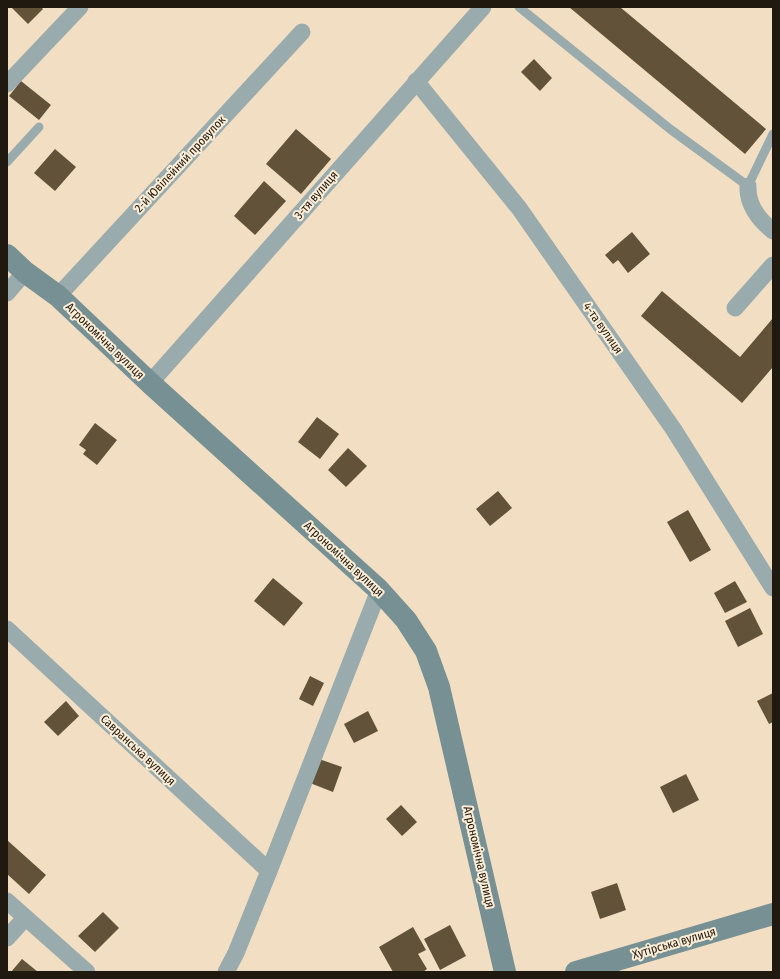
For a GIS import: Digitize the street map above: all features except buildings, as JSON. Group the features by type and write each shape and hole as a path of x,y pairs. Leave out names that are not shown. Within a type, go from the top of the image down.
{"street":[{"path":"7,84 80,7"},
{"name":"3-тя вулиця","path":"150,383 483,7"},
{"name":"2-й Ювілейний провулок","path":"58,296 302,32"},
{"name":"4-та вулиця","path":"416,81 519,208 674,430 773,588"},
{"path":"748,186 748,193 754,212 773,231"},
{"name":"Агрономічна вулиця","path":"7,255 25,272 58,296 150,383 379,590 406,620 426,651 439,687 506,972"},
{"path":"734,308 773,265"},
{"path":"7,293 25,272"},
{"path":"226,972 236,953 269,871 379,590"},
{"name":"Савранська вулиця","path":"7,629 269,871"},
{"path":"7,902 87,972"},
{"name":"Хутірська вулиця","path":"576,972 773,914"},
{"path":"7,938 26,918"}],"lane":[{"path":"519,7 670,129 748,186 773,134"},
{"path":"7,162 39,128"}]}
